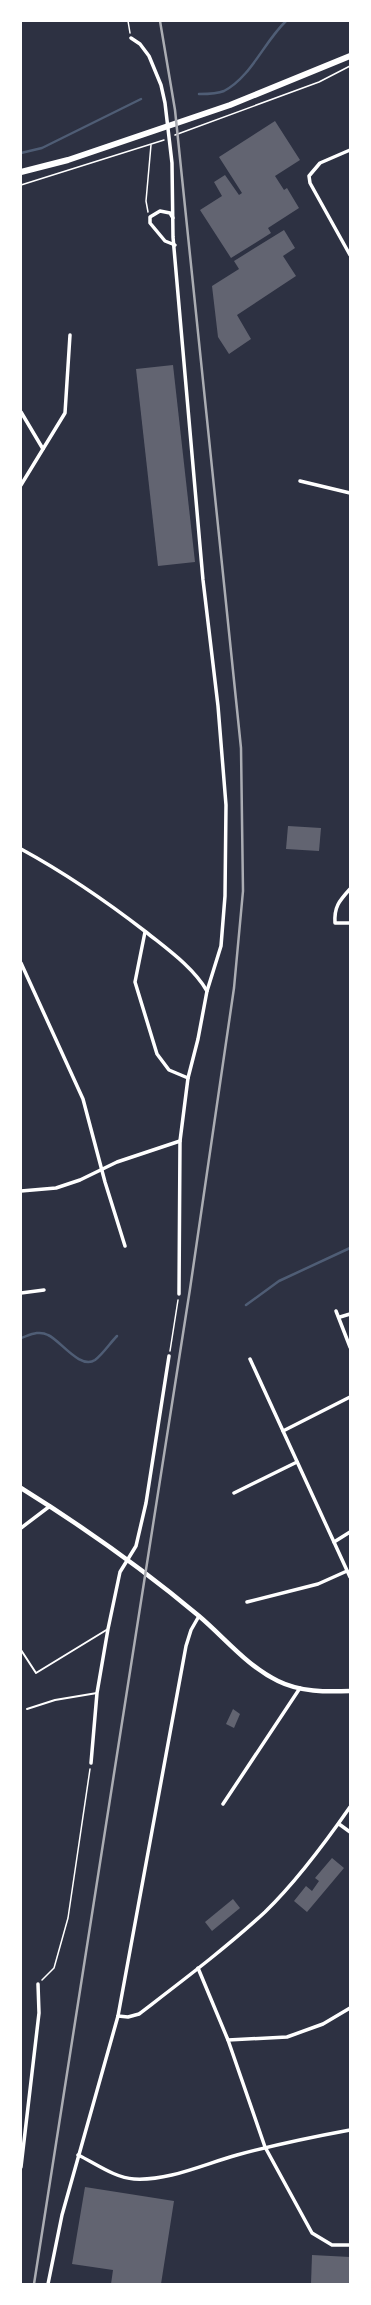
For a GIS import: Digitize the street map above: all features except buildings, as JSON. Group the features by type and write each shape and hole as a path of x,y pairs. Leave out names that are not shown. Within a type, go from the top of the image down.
{"highway":[{"path":"21,172 68,160 230,105 349,56"}],"street":[{"path":"132,38 140,44 148,56 161,85 170,143 175,245 203,580 218,706 226,804 224,896 221,946 207,991 198,1039 188,1078 180,1141 179,1294"},
{"path":"350,150 320,163 309,176 310,184 350,255"},
{"path":"173,218 170,213 165,212 153,214 150,217 150,223 155,231 165,241 175,245"},
{"path":"21,486 65,413 70,335"},
{"path":"21,412 43,449"},
{"path":"300,481 350,492"},
{"path":"21,849 111,905 167,948 200,980 207,991"},
{"path":"350,889 337,902 334,911 334,923 350,923"},
{"path":"145,932 135,982 157,1054 169,1070 188,1078"},
{"path":"21,963 83,1099 125,1246"},
{"path":"21,1191 56,1188 117,1162 180,1141"},
{"path":"21,1293 44,1290"},
{"path":"336,1311 340,1317 350,1347"},
{"path":"340,1317 350,1314"},
{"path":"91,1763 97,1693 108,1628 120,1572 136,1546 146,1503 169,1356"},
{"path":"250,1359 350,1577"},
{"path":"283,1430 350,1397"},
{"path":"234,1493 297,1462"},
{"path":"21,1488 50,1506 127,1561 199,1616 259,1669 279,1681 300,1688 350,1690"},
{"path":"21,1528 50,1506"},
{"path":"334,1542 350,1532"},
{"path":"247,1602 318,1584 347,1571"},
{"path":"48,2284 62,2215 118,2016 186,1646 191,1630 199,1616"},
{"path":"223,1804 300,1688"},
{"path":"118,2016 128,2017 139,2014 198,1968 266,1911 306,1866 339,1824 350,1807"},
{"path":"339,1824 350,1832"},
{"path":"198,1968 228,2040 265,2147 312,2233 332,2245 350,2245"},
{"path":"21,2167 39,2014 38,1984"},
{"path":"228,2040 287,2037 323,2024 350,2008"},
{"path":"78,2155 113,2172 133,2179 149,2178 195,2169 265,2147 350,2130"}],"lane":[{"path":"21,1650 36,1673 108,1628"},
{"path":"27,1709 55,1700 97,1693"}],"path":[{"path":"128,21 130,32"},
{"path":"173,136 319,82 350,66"},
{"path":"21,185 151,145 165,139"},
{"path":"150,217 146,201 151,145"},
{"path":"169,1356 179,1294"},
{"path":"38,1984 54,1968 68,1918 91,1763"}],"waterway":[{"path":"199,94 221,92 234,85 250,68 278,29 286,21"},
{"path":"21,153 42,148 141,99"},
{"path":"246,1305 279,1281 350,1248"},
{"path":"21,1338 41,1333 48,1335 77,1358 89,1362 98,1358 117,1336"}],"railway":[{"path":"34,2284 190,1289 234,988 243,891 241,748 175,110 160,21"}]}
